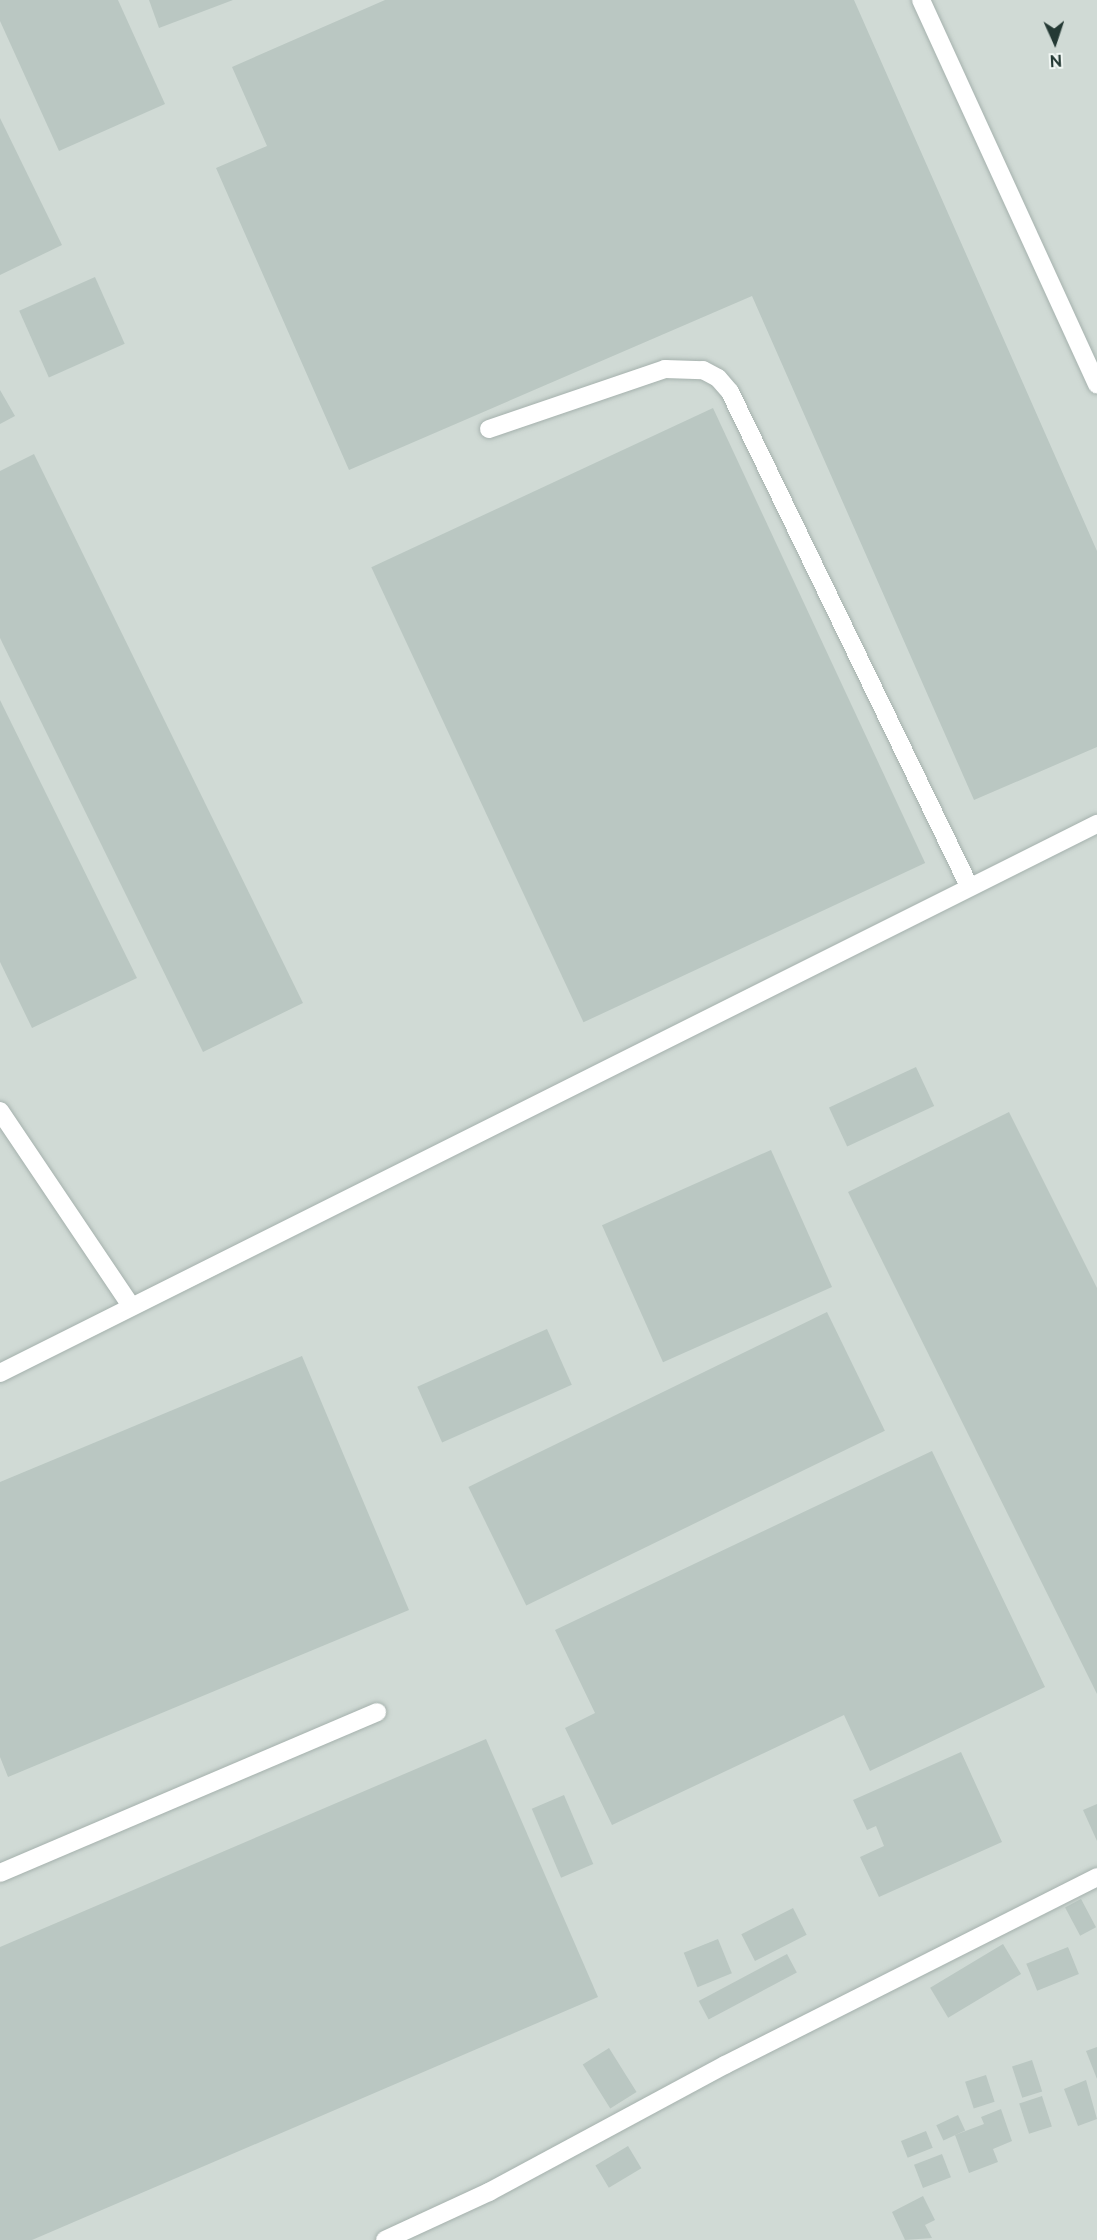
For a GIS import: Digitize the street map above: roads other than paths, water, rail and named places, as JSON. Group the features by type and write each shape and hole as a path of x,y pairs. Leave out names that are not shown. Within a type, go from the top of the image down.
{"street":[{"path":"921,0 1097,385"},
{"path":"489,429 665,369 703,370 718,378 730,392 969,886"},
{"path":"0,1373 969,886 1097,824"},
{"path":"0,1111 131,1306"},
{"path":"0,1873 376,1712"},
{"path":"386,2240 489,2192 725,2065 1097,1877"}]}
